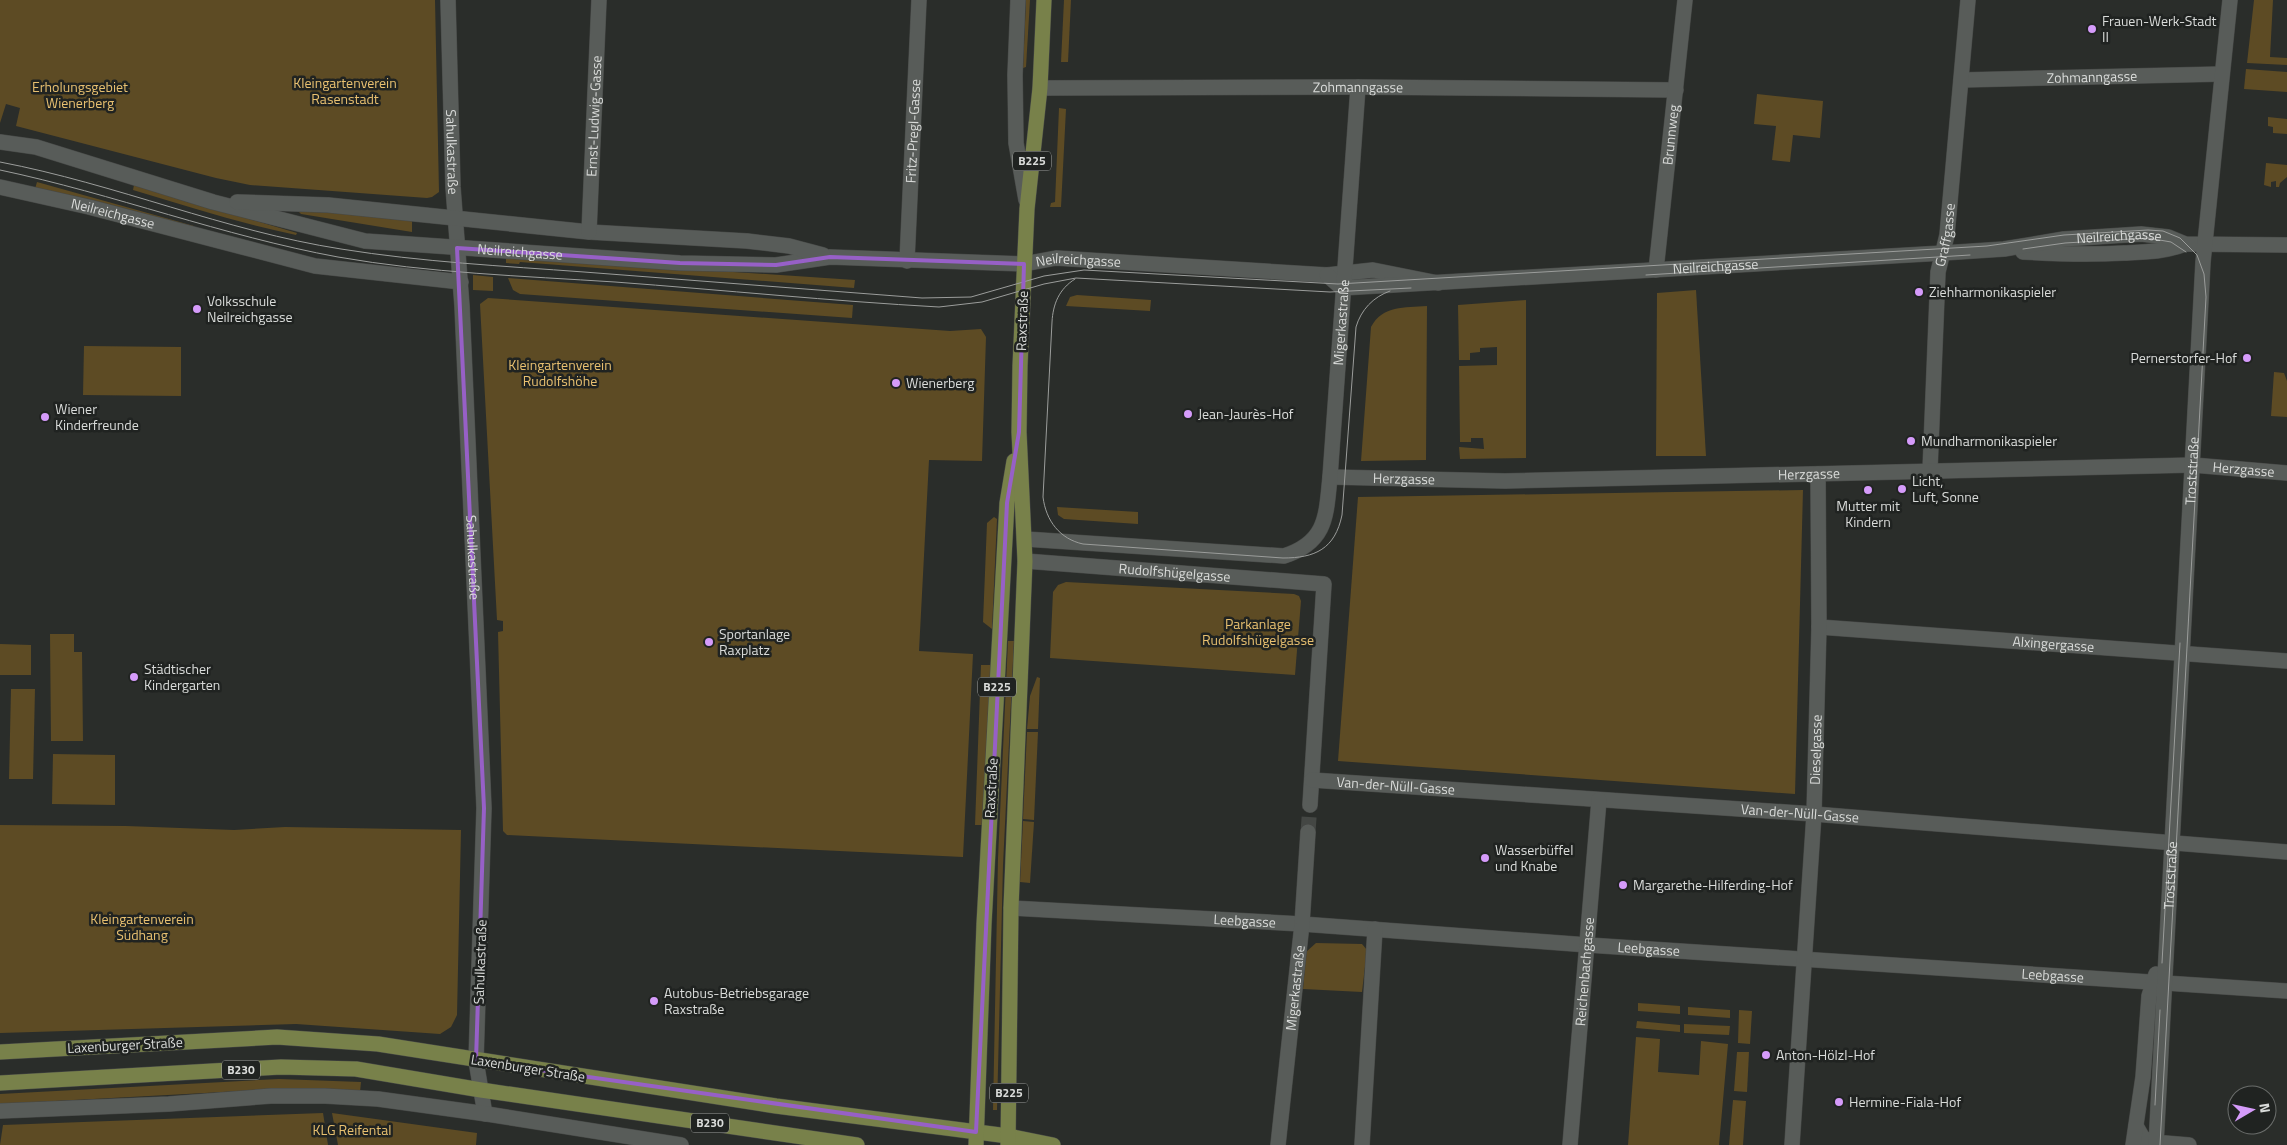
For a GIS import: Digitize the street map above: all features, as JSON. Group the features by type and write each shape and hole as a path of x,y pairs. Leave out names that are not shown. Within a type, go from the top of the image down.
{"main road":[{"name":"Raxstraße","path":"1008,1141 1011,908 1025,561 1019,432 1024,264 1027,210 1040,88 1044,0"},
{"name":"Raxstraße","path":"976,1138 984,924 1007,504 1019,432"},
{"name":"Laxenburger Straße","path":"0,1052 277,1037 378,1044 976,1138 1053,1145"},
{"name":"Laxenburger Straße","path":"0,1083 281,1067 356,1068 481,1090 849,1144"}],"street":[{"name":"Sahulkastraße","path":"448,0 454,219 461,282 484,808 476,1060 485,1114"},
{"name":"Ernst-Ludwig-Gasse","path":"589,232 599,0"},
{"name":"Fritz-Pregl-Gasse","path":"907,261 919,0"},
{"name":"Raxstraße","path":"1018,0 1015,75 1016,143 1027,210"},
{"name":"Brunnweg","path":"1656,270 1685,0"},
{"name":"Graffgasse","path":"1930,470 1938,272 1947,236 1968,0"},
{"name":"Troststraße","path":"2156,1144 2159,982 2167,942 2203,262 2230,0"},
{"name":"Zohmanngasse","path":"1961,80 2222,74"},
{"name":"Zohmanngasse","path":"1040,88 1358,87 1676,90"},
{"name":"Migerkastraße","path":"1302,550 1323,527 1326,516 1358,87"},
{"name":"Neilreichgasse","path":"0,142 36,147 213,202 366,241 680,263 776,264 830,257 1024,264 1056,258 1327,275 1373,270 1438,283"},
{"name":"Neilreichgasse","path":"0,187 89,207 315,266 461,282"},
{"name":"Neilreichgasse","path":"213,202 328,204 589,232 747,241 789,246 830,257"},
{"name":"Neilreichgasse","path":"1342,288 1993,250 2064,239 2140,234 2168,237 2185,244 2287,245"},
{"path":"1327,275 1342,288"},
{"name":"Herzgasse","path":"1330,477 1505,481 2193,465 2287,473"},
{"name":"Dieselgasse","path":"1792,1145 1814,814 1818,627 1818,474"},
{"name":"Rudolfshügelgasse","path":"1025,539 1284,556 1302,550"},
{"name":"Rudolfshügelgasse","path":"1025,561 1324,584 1312,780"},
{"name":"Alxingergasse","path":"1818,627 2287,661"},
{"path":"1310,805 1312,780"},
{"name":"Van-der-Nüll-Gasse","path":"1312,780 1814,814 2287,852"},
{"name":"Reichenbachgasse","path":"1570,1145 1599,800"},
{"name":"Migerkastraße","path":"1278,1145 1302,924 1308,832"},
{"name":"Leebgasse","path":"1011,908 1302,924 1588,945 2287,990"},
{"path":"1362,1145 1375,929"},
{"name":"Troststraße","path":"2134,1145 2143,1077 2149,996 2159,982"},
{"path":"0,1111 169,1104 270,1096 378,1100 485,1114 681,1145"},
{"path":"2136,1126 2143,1138 2156,1144 2190,1145"}],"highlighted area":[{"path":"457,248 680,263 776,265 830,257 1024,264 1019,432 1007,503 976,1132 476,1061 484,808"}],"green space":[{"name":"Kleingartenverein Rasenstadt","path":"0,0 435,0 439,192 427,198 250,185 216,178 16,126 20,108 6,104 0,123"},
{"path":"1026,0 1030,0 1026,67 1023,68"},
{"path":"1064,0 1071,0 1068,62 1061,62"},
{"path":"2254,0 2273,0 2270,57 2287,58 2287,65 2247,63"},
{"path":"2246,69 2287,72 2287,92 2244,89"},
{"path":"1757,94 1823,101 1820,138 1793,135 1790,162 1772,160 1776,126 1754,124"},
{"path":"1059,108 1066,109 1061,207 1050,207 1051,203 1055,202"},
{"path":"2268,117 2287,119 2287,134 2273,133 2273,127 2268,126"},
{"path":"2266,163 2287,165 2287,177 2280,183 2279,187 2276,187 2276,181 2271,182 2271,187 2264,185"},
{"path":"37,182 194,226 194,229 35,189"},
{"path":"134,185 297,233 296,235 275,231 214,214 133,190"},
{"path":"301,209 412,220 412,232 301,214 299,212"},
{"path":"506,257 855,280 854,288 520,262 519,264 506,263"},
{"path":"473,275 493,277 493,291 473,290"},
{"path":"508,278 853,305 852,318 520,294 513,290"},
{"path":"1696,290 1706,456 1656,456 1657,293"},
{"path":"1077,295 1151,300 1150,311 1066,306 1070,297"},
{"name":"Sportanlage Raxplatz","path":"488,298 950,331 981,329 986,337 982,461 929,460 919,651 973,654 963,857 507,835 503,831 498,632 503,631 503,621 497,620 480,304"},
{"path":"1526,300 1526,458 1460,459 1459,447 1484,449 1483,438 1471,438 1471,442 1460,442 1459,366 1497,365 1497,347 1480,348 1480,352 1470,353 1470,360 1459,360 1458,305"},
{"path":"1427,306 1426,460 1361,461 1371,327 1376,320 1388,311"},
{"path":"84,346 181,347 181,396 83,395"},
{"path":"2274,372 2284,373 2287,381 2287,417 2271,416"},
{"path":"1803,490 1795,794 1338,761 1358,497"},
{"path":"1057,507 1138,512 1138,524 1064,519 1058,515"},
{"path":"994,517 997,519 992,629 983,622 987,523"},
{"name":"Parkanlage Rudolfshügelgasse","path":"1066,582 1294,594 1299,596 1301,601 1295,675 1050,658 1053,592 1058,585"},
{"path":"50,634 74,634 74,652 82,652 83,741 51,741"},
{"path":"1008,641 1014,641 1003,865 997,1110 993,1110 998,858"},
{"path":"0,644 31,645 31,675 0,675"},
{"path":"981,665 991,665 982,825 975,825"},
{"path":"1037,677 1040,678 1038,729 1027,729 1030,696"},
{"path":"11,689 35,689 33,779 9,779"},
{"path":"1027,732 1038,732 1034,820 1023,819"},
{"path":"53,754 115,755 115,805 52,804"},
{"path":"1023,821 1034,822 1030,883 1020,882"},
{"name":"Kleingartenverein Südhang","path":"0,825 126,826 234,830 285,827 461,830 457,1015 451,1027 440,1034 296,1024 0,1033"},
{"path":"1316,943 1362,944 1367,950 1362,992 1303,989 1306,952"},
{"path":"1638,1003 1680,1006 1680,1014 1638,1011"},
{"path":"1688,1007 1730,1010 1730,1018 1688,1015"},
{"path":"1739,1010 1752,1011 1750,1044 1738,1043"},
{"path":"1637,1021 1680,1025 1680,1032 1636,1028"},
{"path":"1684,1024 1730,1026 1729,1035 1684,1033"},
{"path":"1636,1037 1660,1039 1658,1072 1699,1075 1701,1041 1728,1044 1719,1145 1628,1145"},
{"path":"1737,1052 1749,1052 1747,1092 1734,1091"},
{"path":"279,1079 361,1082 360,1092 278,1089 0,1104 0,1094"},
{"path":"1733,1100 1746,1101 1743,1145 1729,1145"},
{"path":"323,1113 328,1145 0,1145 3,1125"},
{"name":"KLG Reifental","path":"332,1113 477,1133 476,1145 338,1145"}],"tunnel":[{"path":"1308,832 1310,805"}],"tram line":[{"path":"0,162 86,182 255,231 341,249 462,263 922,298 971,297 1044,276 1084,270 1338,284 1987,246 2064,235 2148,230 2163,231 2180,238 2197,255 2204,274 2206,297 2160,1145"},
{"path":"0,170 85,191 253,238 338,257 407,267 511,276 615,282 939,307 982,302 1044,284 1076,278 1330,292 1411,288"},
{"path":"2023,249 2065,243 2148,238 2171,242 2186,252"},
{"path":"1646,275 1970,255"},
{"path":"1075,279 1061,292 1054,309 1052,322 1043,497 1047,514 1055,528 1067,538 1083,544 1283,558 1305,556 1322,549 1329,544 1339,527 1342,515 1356,327 1368,305 1390,291"},
{"path":"2162,963 2180,643"},
{"path":"2155,1105 2160,1010"}],"place":[{"name":"Frauen-Werk-Stadt II","path":"2092,29"},
{"name":"Ziehharmonikaspieler","path":"1919,292"},
{"name":"Volksschule Neilreichgasse","path":"197,309"},
{"name":"Pernerstorfer-Hof","path":"2247,358"},
{"name":"Wienerberg","path":"896,383"},
{"name":"Jean-Jaurès-Hof","path":"1188,414"},
{"name":"Wiener Kinderfreunde","path":"45,417"},
{"name":"Mundharmonikaspieler","path":"1911,441"},
{"name":"Licht, Luft, Sonne","path":"1902,489"},
{"name":"Mutter mit Kindern","path":"1868,490"},
{"name":"Sportanlage Raxplatz","path":"709,642"},
{"name":"Städtischer Kindergarten","path":"134,677"},
{"name":"Wasserbüffel und Knabe","path":"1485,858"},
{"name":"Margarethe-Hilferding-Hof","path":"1623,885"},
{"name":"Autobus-Betriebsgarage Raxstraße","path":"654,1001"},
{"name":"Anton-Hölzl-Hof","path":"1766,1055"},
{"name":"Hermine-Fiala-Hof","path":"1839,1102"}],"park label":[{"name":"Erholungsgebiet Wienerberg","path":"80,95"},
{"name":"Kleingartenverein Rudolfshöhe","path":"560,374"}]}
